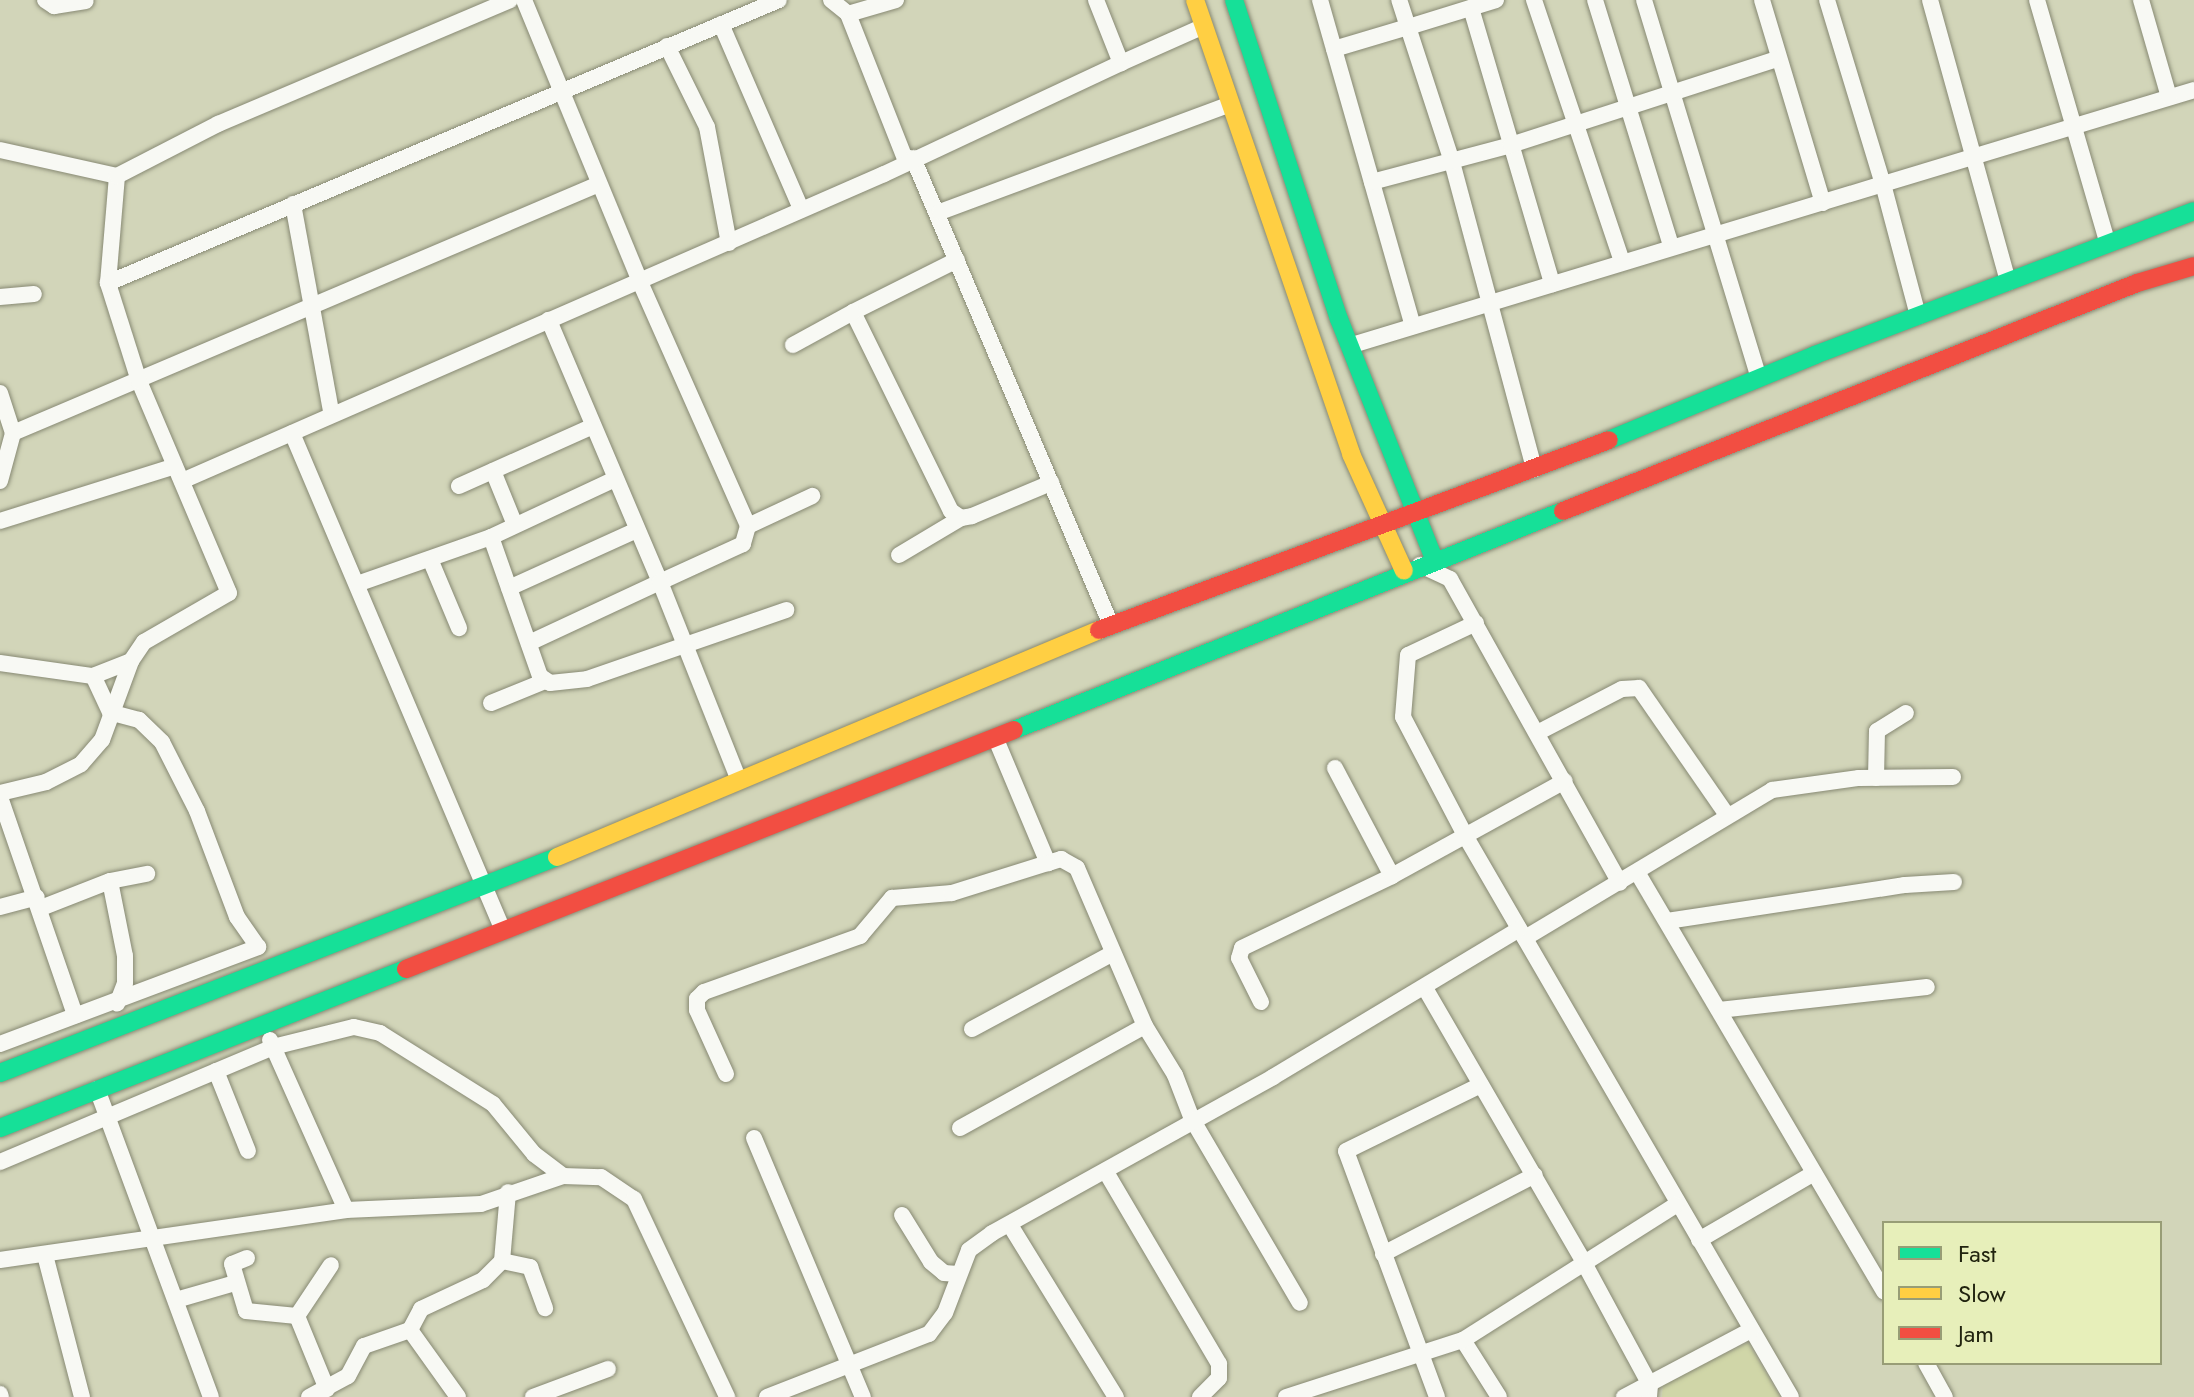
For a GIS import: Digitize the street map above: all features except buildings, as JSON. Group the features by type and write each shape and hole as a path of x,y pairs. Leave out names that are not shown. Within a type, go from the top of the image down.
{"main road":[{"path":"1195,0 1351,454 1384,525 1419,565"},
{"path":"1234,0 1349,346 1413,514 1419,565"},
{"path":"0,1073 483,885 1111,625 1534,469 1759,378 2194,211"},
{"path":"0,1128 260,1023 995,737 1419,565 1667,472 2137,283 2194,266"}],"street":[{"path":"45,0 54,6 86,1"},
{"path":"0,150 117,176 218,124 510,0"},
{"path":"524,0 640,282 748,526 743,544 529,643"},
{"path":"108,283 779,0"},
{"path":"831,0 848,14 910,159 940,212 957,260 1111,625"},
{"path":"848,14 896,0"},
{"path":"1096,0 1121,63"},
{"path":"1320,0 1413,326"},
{"path":"1399,0 1452,162 1487,303 1534,469"},
{"path":"1334,49 1496,0"},
{"path":"1534,0 1573,125 1622,261"},
{"path":"1595,0 1671,246"},
{"path":"1644,0 1759,378"},
{"path":"1762,0 1777,59 1823,203"},
{"path":"1827,0 1883,184 1918,316"},
{"path":"1930,0 1977,156 2008,282"},
{"path":"2037,0 2077,127 2108,244"},
{"path":"2141,0 2169,97"},
{"path":"1471,8 1552,284"},
{"path":"721,24 801,209"},
{"path":"0,521 179,474 292,433 331,412 729,243 1204,26"},
{"path":"667,46 707,127 729,243"},
{"path":"1372,182 1511,145 1777,59"},
{"path":"1349,346 2194,90"},
{"path":"940,212 1231,104"},
{"path":"75,1015 0,795 46,782 81,764 102,740 131,661 144,642 229,593 139,381 108,283 117,176"},
{"path":"13,433 314,308 599,184"},
{"path":"293,204 331,412"},
{"path":"793,345 957,260"},
{"path":"0,297 34,294"},
{"path":"853,312 951,511 961,518"},
{"path":"549,320 660,582 738,778"},
{"path":"0,393 13,433 0,481"},
{"path":"459,486 593,426"},
{"path":"292,433 502,928"},
{"path":"493,471 515,525"},
{"path":"357,584 491,537 615,479"},
{"path":"899,555 961,518 1051,483"},
{"path":"748,526 812,496"},
{"path":"509,588 637,530"},
{"path":"491,537 545,681"},
{"path":"430,559 459,628"},
{"path":"1419,565 1450,579 1539,732 1620,883"},
{"path":"491,703 545,681 587,679 786,610"},
{"path":"1476,623 1408,655 1401,703 1410,733 1676,1205 1791,1397"},
{"path":"0,663 93,676 131,661"},
{"path":"0,1044 75,1015 117,1004 258,947 237,917 197,811 162,742 139,720 110,712 93,676"},
{"path":"1539,732 1622,689 1639,688 1727,815"},
{"path":"1876,778 1877,731 1906,713"},
{"path":"995,737 1048,863"},
{"path":"1335,768 1392,876"},
{"path":"767,1397 929,1334 945,1313 969,1250 1192,1119 1522,934 1620,883 1772,790 1876,778 1953,777"},
{"path":"1261,1002 1239,958 1242,948 1392,876 1565,781"},
{"path":"726,1074 697,1010 697,999 704,992 860,936 892,898 952,893 1061,859 1077,868 1145,1026 1175,1075 1192,1119 1300,1303"},
{"path":"1637,872 1882,1289"},
{"path":"0,907 39,902 110,881 147,874"},
{"path":"110,881 125,956 125,983 117,1004"},
{"path":"1667,921 1905,885 1954,882"},
{"path":"972,1029 1113,953"},
{"path":"1719,1010 1927,987"},
{"path":"1425,988 1535,1175 1650,1391"},
{"path":"260,1023 346,1210"},
{"path":"960,1128 1145,1026"},
{"path":"0,1162 273,1047 354,1027 380,1033 493,1104 517,1127 534,1154 563,1176"},
{"path":"216,1071 248,1151"},
{"path":"1437,1397 1346,1151 1481,1085"},
{"path":"97,1089 211,1397"},
{"path":"754,1138 846,1366 863,1397"},
{"path":"1106,1172 1219,1364 1219,1378 1200,1397"},
{"path":"1699,1240 1814,1173"},
{"path":"1383,1254 1535,1175"},
{"path":"0,1260 346,1210 481,1204 508,1192 563,1176 601,1177 634,1199 727,1397"},
{"path":"309,1397 348,1376 364,1346 410,1330 421,1309 483,1280 502,1261 508,1192"},
{"path":"481,1204 505,1222"},
{"path":"1286,1397 1463,1340 1583,1261 1676,1205"},
{"path":"902,1215 931,1262 944,1273 958,1274"},
{"path":"1010,1225 1116,1397"},
{"path":"45,1255 82,1397"},
{"path":"247,1258 232,1264 235,1283 246,1311 297,1316"},
{"path":"502,1261 530,1267 545,1308"},
{"path":"297,1316 331,1265"},
{"path":"176,1300 235,1283"},
{"path":"297,1316 327,1389"},
{"path":"410,1330 458,1397"},
{"path":"1624,1397 1650,1391 1751,1330"},
{"path":"1463,1340 1499,1397"},
{"path":"1927,1365 1945,1397"},
{"path":"533,1397 608,1369"}],"shaded area":[{"path":"1748,1343 1780,1397 1662,1397 1663,1383"}],"traffic: fast":[{"path":"1234,0 1339,319 1434,559"},
{"path":"1609,440 1815,355 2194,211"},
{"path":"1014,730 1563,511"},
{"path":"0,1073 557,857"},
{"path":"0,1128 406,969"}],"traffic: slow":[{"path":"1195,0 1351,454 1404,571"},
{"path":"557,857 1099,630"}],"traffic: jam":[{"path":"1563,511 2137,283 2194,266"},
{"path":"1099,630 1609,440"},
{"path":"406,969 1014,730"}]}
